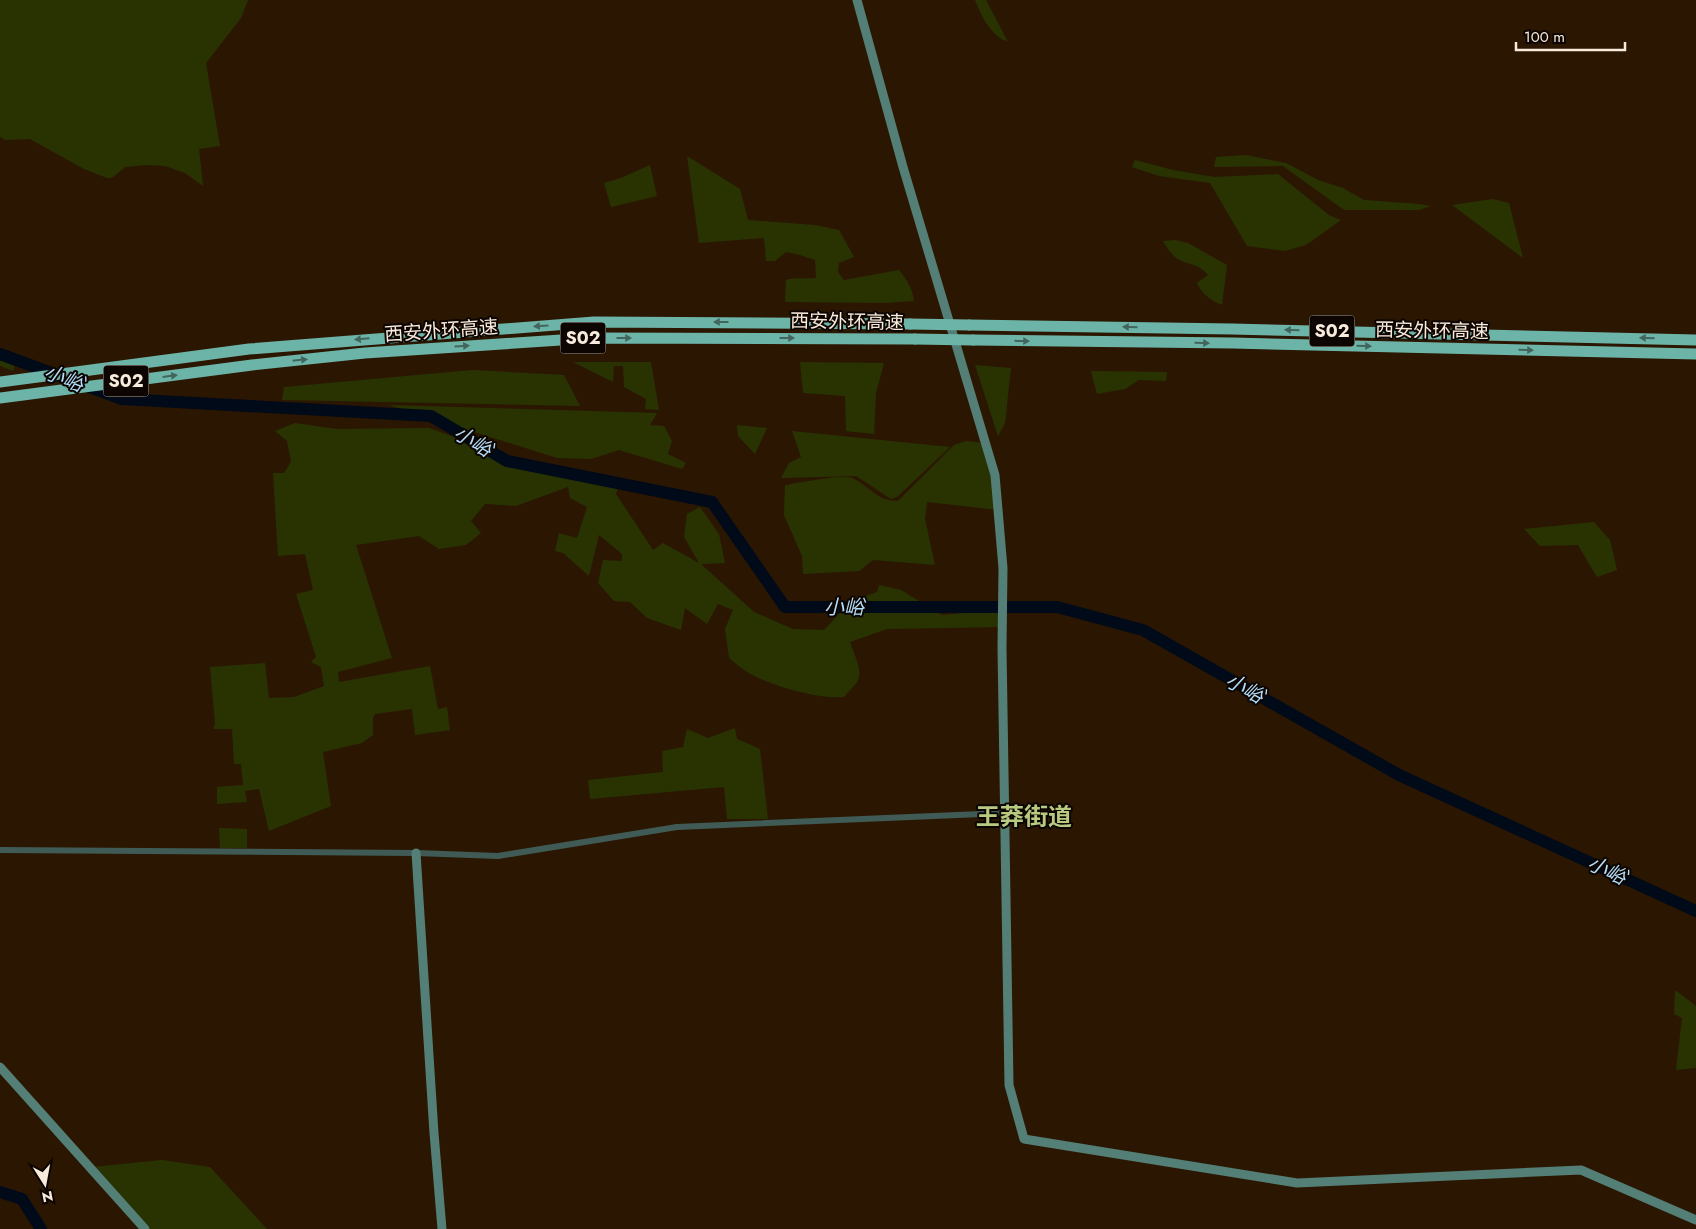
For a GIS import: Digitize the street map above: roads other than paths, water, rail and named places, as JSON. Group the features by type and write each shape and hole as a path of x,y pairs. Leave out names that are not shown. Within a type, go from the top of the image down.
{"highway":[{"name":"西安外环高速","path":"0,382 249,349 594,322 1232,328 1696,340"},
{"name":"西安外环高速","path":"0,398 252,365 365,353 591,338 915,339 1233,343 1696,354"}],"street":[{"path":"858,0 903,167 995,475 1004,568 1002,648 1010,1084 1024,1139 1297,1183 1581,1170 1696,1220"},
{"path":"0,850 416,853 498,856 677,827 1005,813"},
{"path":"416,853 442,1229"},
{"path":"0,1067 145,1229"}],"waterway":[{"name":"小峪","path":"0,354 122,399 431,416 507,461 712,502 785,607 1057,607 1143,630 1399,775 1696,911"},
{"path":"0,1192 22,1199 41,1229"}],"district":[{"name":"王莽街道","path":"1024,817"}]}
